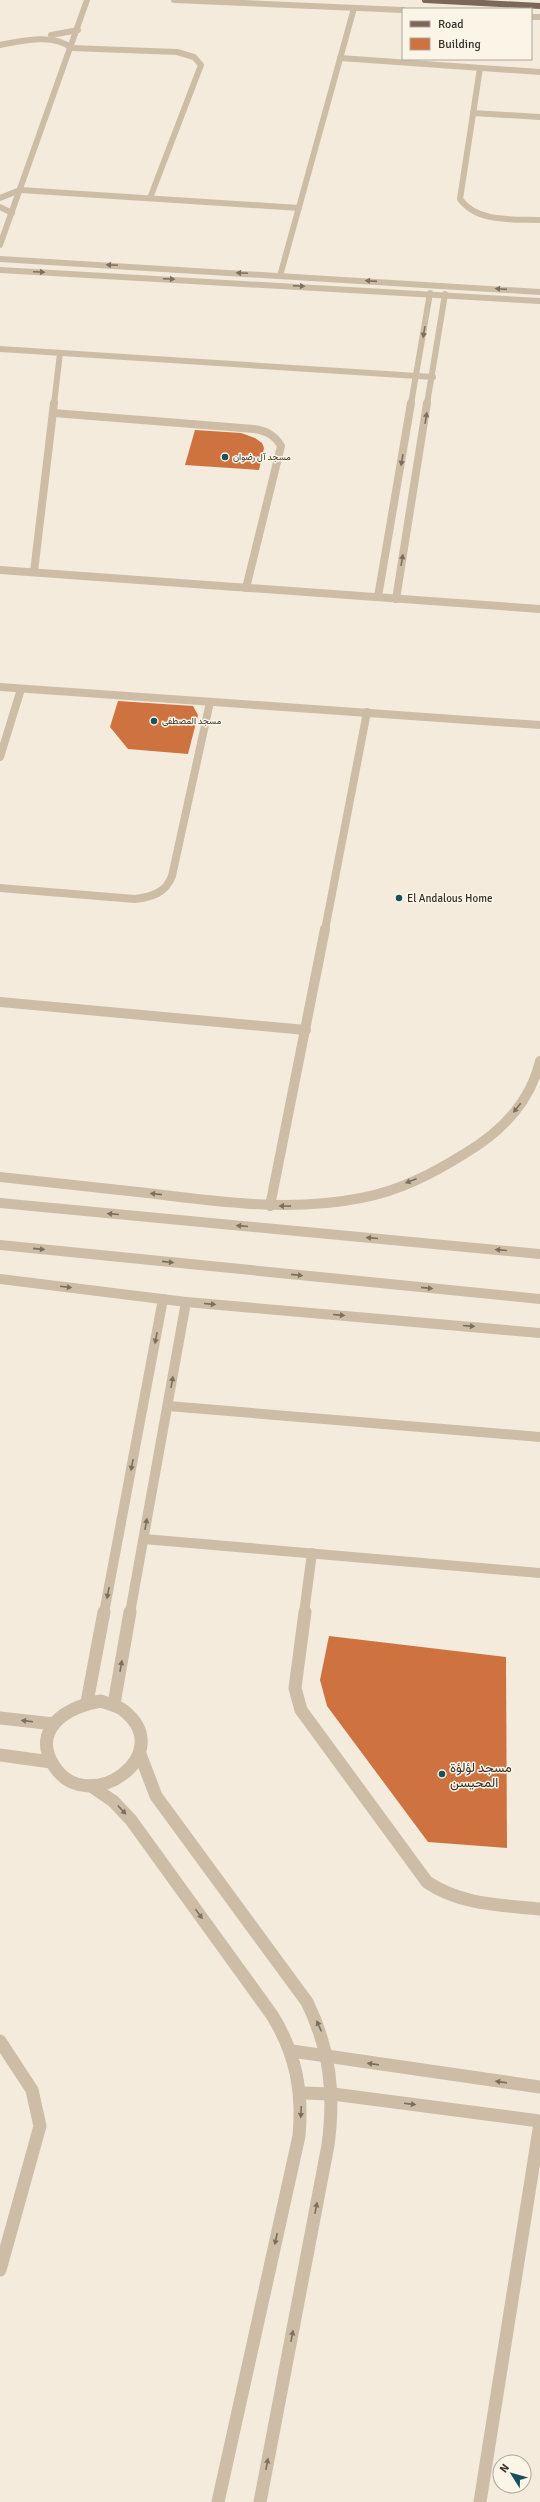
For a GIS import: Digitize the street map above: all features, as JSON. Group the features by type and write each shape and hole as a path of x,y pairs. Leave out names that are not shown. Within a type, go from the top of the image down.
{"main road":[{"path":"425,0 540,6"}],"street":[{"path":"0,246 78,30 87,0"},
{"path":"174,0 402,10"},
{"path":"280,276 354,8"},
{"path":"0,39 63,34 78,30"},
{"path":"0,45 55,41 65,42 71,48 177,52 191,56 200,62 201,65 150,198"},
{"path":"340,58 540,72"},
{"path":"480,68 460,199 462,204 473,212 486,216 540,220"},
{"path":"473,113 540,117"},
{"path":"0,198 20,190 299,208"},
{"path":"0,207 12,213"},
{"path":"0,259 540,292"},
{"path":"0,270 430,293 540,301"},
{"path":"220,282 222,272"},
{"path":"378,597 430,293"},
{"path":"396,599 433,377 445,294"},
{"path":"0,349 433,377"},
{"path":"34,572 60,353"},
{"path":"54,413 254,428 268,433 278,440 281,446 246,588"},
{"path":"0,570 540,609"},
{"path":"0,687 367,712 540,726"},
{"path":"0,757 21,689"},
{"path":"0,888 135,899 145,898 162,891 171,881 210,702"},
{"path":"270,1206 306,1030 367,712"},
{"path":"0,1002 306,1030"},
{"path":"0,1177 270,1206 342,1203 378,1194 428,1175 461,1157 492,1134 536,1087 540,1061"},
{"path":"0,1203 540,1254"},
{"path":"0,1245 540,1299"},
{"path":"0,1279 186,1302 540,1333"},
{"path":"87,1702 163,1299"},
{"path":"114,1704 186,1302"},
{"path":"168,1406 540,1437"},
{"path":"144,1539 540,1573"},
{"path":"312,1553 296,1688 301,1710 428,1882 440,1892 456,1899 540,1909"},
{"path":"218,2502 299,2136 302,2093 292,2051 272,2015 131,1820 113,1800 91,1786 67,1779 57,1772 51,1762 47,1739 54,1724 68,1710 87,1702 114,1704 123,1708 136,1721 141,1731 140,1754 148,1782 156,1796 306,2002 318,2023 328,2057 332,2094 328,2145 260,2502"},
{"path":"0,1718 54,1724"},
{"path":"91,1786 116,1780 131,1768 140,1754"},
{"path":"0,1755 51,1762"},
{"path":"0,2041 33,2090 39,2107 40,2126 0,2270"},
{"path":"292,2051 540,2087"},
{"path":"302,2093 332,2094 540,2122 480,2502"}],"building":[{"name":"مسجد آل رضوان","path":"195,430 241,433 255,438 262,443 264,448 259,470 185,465"},
{"name":"مسجد المصطفى","path":"118,701 193,706 198,715 188,754 128,749 110,727"},
{"name":"مسجد لؤلؤة المحيسن","path":"329,1636 506,1657 507,1848 428,1842 327,1706 320,1680"}],"place":[{"name":"مسجد آل رضوان","path":"225,457"},
{"name":"مسجد المصطفى","path":"154,721"},
{"name":"El Andalous Home","path":"399,898"},
{"name":"مسجد لؤلؤة المحيسن","path":"442,1774"}]}
